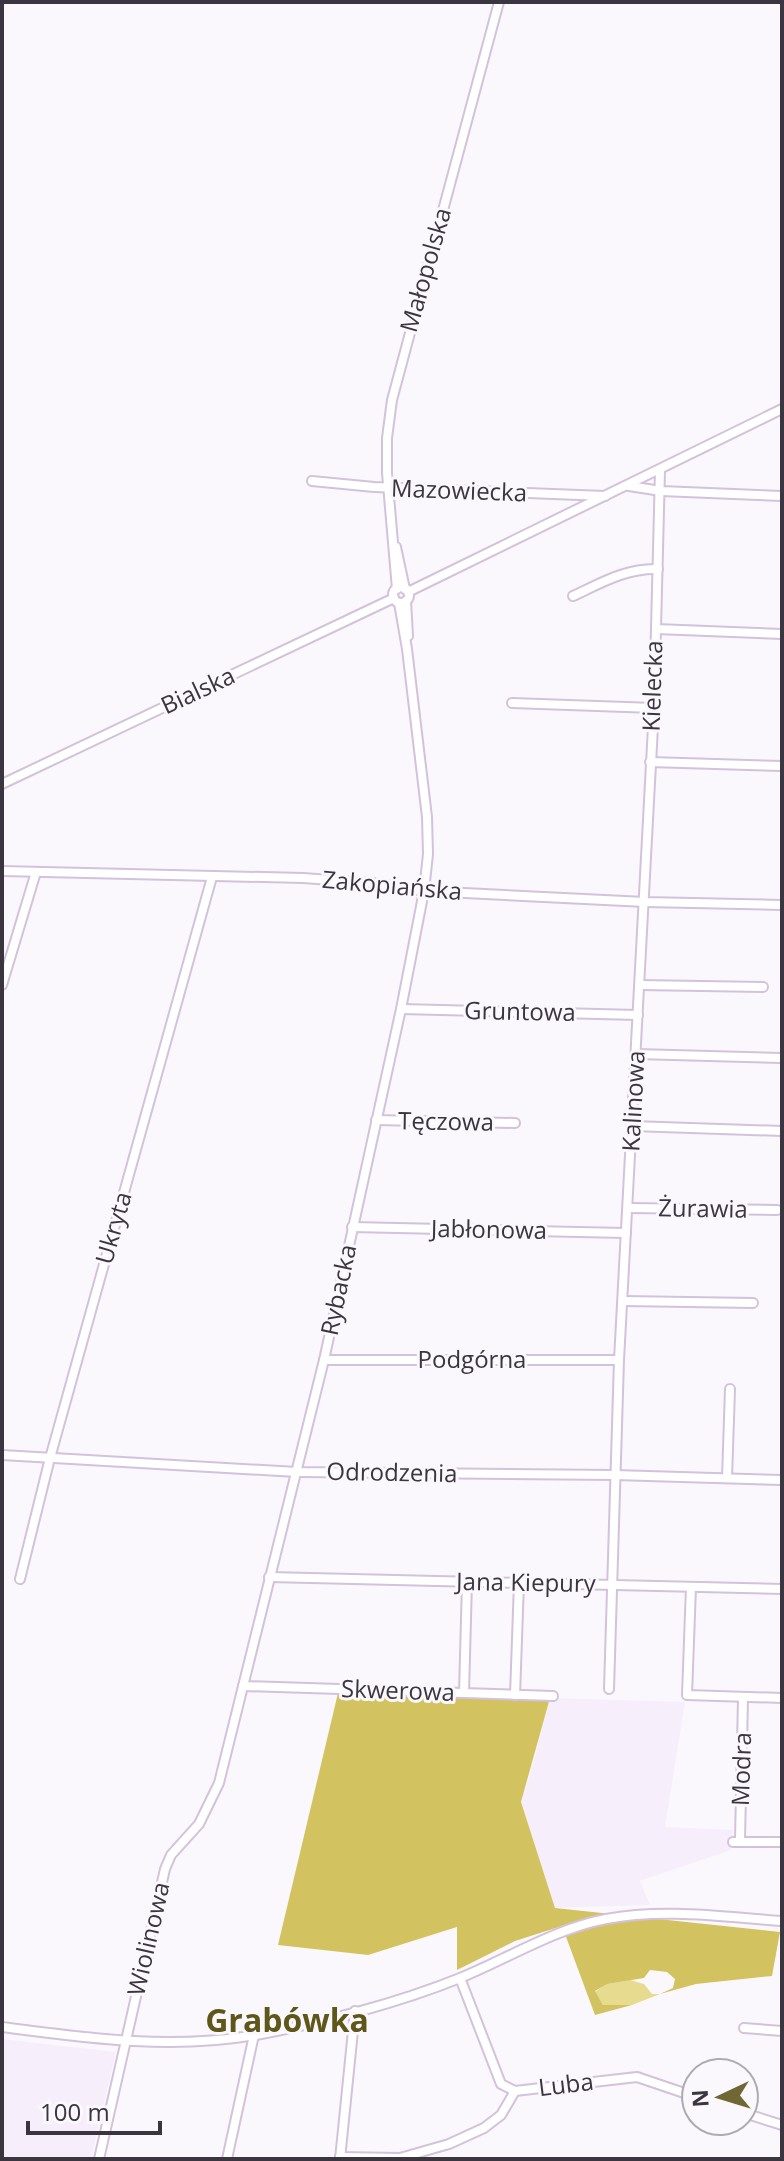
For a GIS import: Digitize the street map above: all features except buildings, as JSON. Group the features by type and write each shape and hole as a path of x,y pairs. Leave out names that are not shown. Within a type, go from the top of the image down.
{"street":[{"name":"Małopolska","path":"424,891 428,854 427,817 388,488 387,438 398,370 499,2"},
{"name":"Bialska","path":"2,784 402,595 782,409"},
{"name":"Kielecka","path":"645,902 660,470"},
{"name":"Mazowiecka","path":"312,481 388,488 606,496"},
{"path":"628,486 661,491 782,496"},
{"path":"573,596 625,572 658,569"},
{"path":"656,629 782,634"},
{"path":"512,703 654,708"},
{"path":"650,762 782,766"},
{"name":"Zakopiańska","path":"2,871 303,878 382,884 424,891 782,905"},
{"path":"2,985 36,872"},
{"name":"Ukryta","path":"20,1579 50,1458 212,877"},
{"name":"Rybacka","path":"243,1686 324,1360 424,891"},
{"name":"Kalinowa","path":"609,1689 619,1360 645,902"},
{"path":"640,985 763,987"},
{"name":"Gruntowa","path":"401,1009 638,1015"},
{"path":"636,1054 782,1058"},
{"name":"Tęczowa","path":"376,1120 515,1123"},
{"path":"632,1126 782,1131"},
{"name":"Żurawia","path":"628,1208 777,1210"},
{"name":"Jabłonowa","path":"352,1227 626,1233"},
{"path":"623,1301 753,1303"},
{"name":"Podgórna","path":"324,1360 619,1360"},
{"path":"727,1478 730,1389"},
{"name":"Odrodzenia","path":"2,1455 297,1472 782,1480"},
{"name":"Jana Kiepury","path":"269,1577 782,1589"},
{"path":"464,1693 467,1582"},
{"path":"515,1695 519,1583"},
{"path":"691,1587 687,1695 782,1698"},
{"name":"Skwerowa","path":"243,1686 553,1696"},
{"name":"Wiolinowa","path":"99,2159 165,1869 171,1855 199,1824 209,1807 219,1783 243,1686"},
{"name":"Modra","path":"743,1698 736,1841 782,1842"},
{"path":"2,2027 127,2042 175,2043 254,2035 355,2011 460,1978 568,1929 606,1919 651,1913 782,1921"},
{"name":"Luba","path":"460,1978 501,2084 515,2091 637,2077 680,2092"},
{"path":"355,2011 340,2158 400,2158 449,2144 484,2128 501,2115 515,2091"},
{"path":"744,2028 782,2031"},
{"path":"227,2159 254,2035"},
{"path":"760,2118 782,2124"}],"shaded area":[{"path":"338,1693 550,1698 521,1802 555,1908 780,1932 772,1976 696,1984 660,1994 673,1988 675,1979 667,1972 650,1970 644,1978 607,1984 595,1991 603,2005 632,2005 595,2015 562,1926 515,1941 457,1970 457,1927 368,1955 278,1945"},
{"path":"550,1698 685,1702 665,1827 733,1830 731,1850 640,1881 650,1905 555,1908 521,1802"},
{"path":"630,1980 644,1984 652,1994 660,1994 632,2005 603,2005 595,1992 606,1984"},
{"path":"2,2039 116,2052 91,2159 2,2159"}],"district":[{"name":"Grabówka","path":"287,2021"}]}
